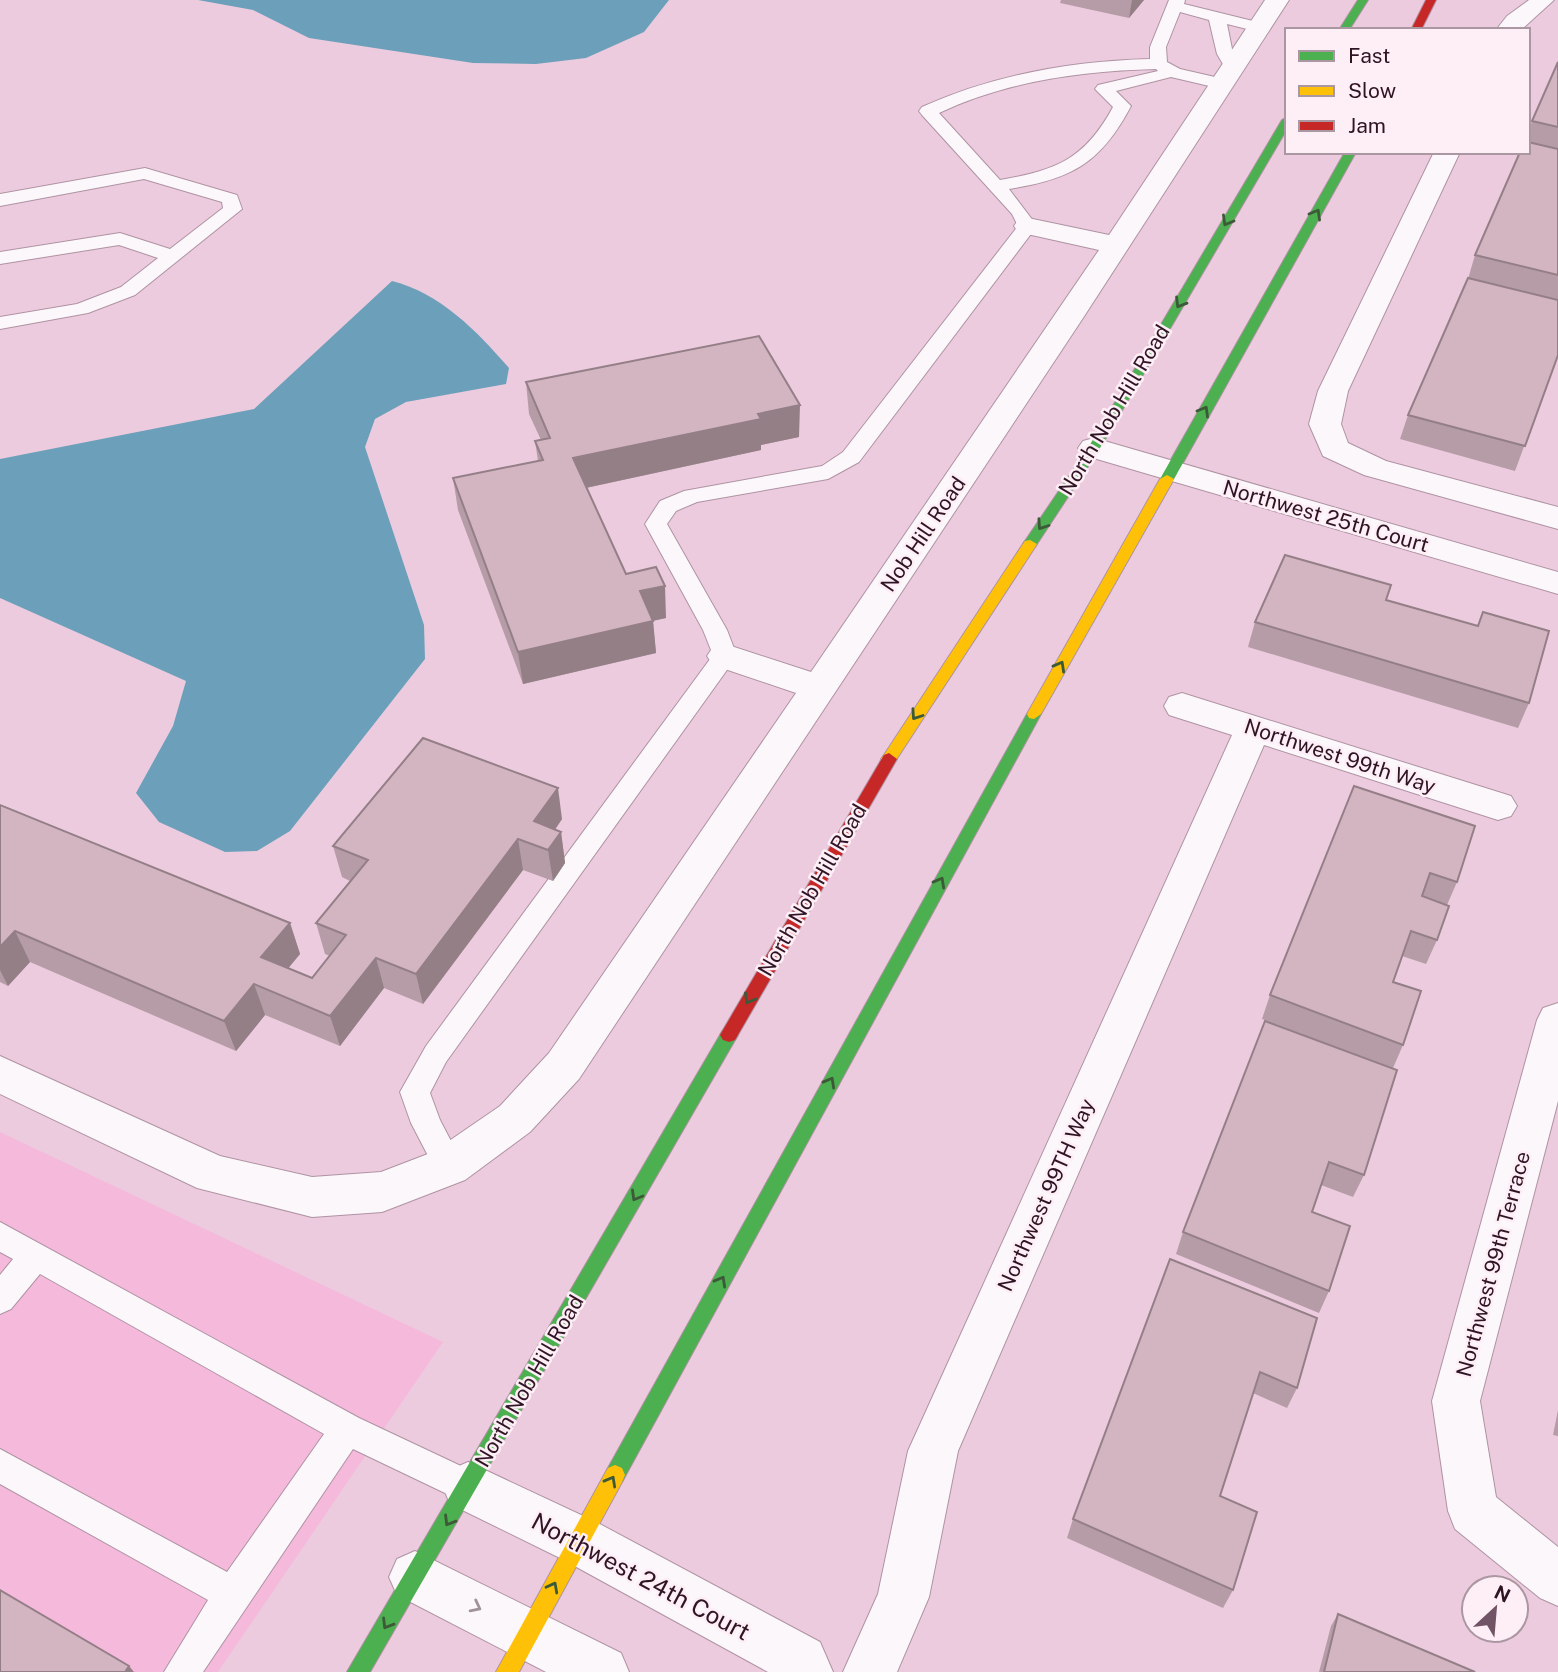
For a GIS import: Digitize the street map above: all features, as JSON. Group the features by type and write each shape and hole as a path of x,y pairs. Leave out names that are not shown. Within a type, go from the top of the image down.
{"main road":[{"path":"1345,28 1363,0"},
{"path":"1417,28 1430,0"},
{"name":"North Nob Hill Road","path":"358,1672 468,1487 895,746 1094,448 1285,123"},
{"path":"518,1653 1170,471 1350,154"}],"street":[{"name":"Nob Hill Road","path":"0,1074 212,1174 312,1197 382,1192 449,1166 515,1119 564,1066 1116,245 1277,0"},
{"path":"1509,28 1515,19 1534,9 1542,0"},
{"path":"1446,154 1333,391 1325,424 1334,449 1375,468 1558,518"},
{"path":"1028,226 1116,245"},
{"name":"Northwest 25th Court","path":"1094,448 1558,583"},
{"path":"724,656 819,688"},
{"name":"Northwest 99th Way","path":"1182,706 1498,806"},
{"name":"Northwest 99TH Way","path":"870,1672 903,1597 933,1451 1253,728"},
{"name":"Northwest 99th Terrace","path":"1558,1020 1456,1401 1473,1511 1558,1580"},
{"name":"Northwest 24th Court","path":"468,1487 578,1540 801,1661 806,1672"},
{"path":"415,1577 518,1653 602,1672"}],"lane":[{"path":"1166,68 1158,47 1176,3 1259,27"},
{"path":"449,1166 426,1123 415,1092 436,1054 724,656 715,630 656,524 668,506 692,496 828,472 851,457 1028,226 1020,212 928,111 955,97 1004,84 1127,64 1227,75 1217,17"},
{"path":"1104,89 1166,68"},
{"path":"995,186 1041,179 1078,165 1110,132 1122,106 1086,71"},
{"path":"0,200 145,173 230,199 233,209 128,291 81,309 0,323"},
{"path":"0,258 93,241 120,239 172,256"},
{"path":"0,1236 347,1429 468,1487"},
{"path":"0,1299 36,1255"},
{"path":"182,1672 347,1429"},
{"path":"0,1466 233,1594"}],"shaded area":[{"path":"0,1132 443,1342 218,1672 0,1672"}],"water":[{"path":"198,0 669,0 644,32 586,58 536,64 473,63 309,38 253,10"},
{"path":"392,281 426,294 471,327 509,368 506,384 406,402 375,419 365,447 424,625 425,659 290,831 257,851 225,852 159,822 136,793 173,726 186,681 0,598 0,459 254,409"}],"building":[{"path":"1558,62 1558,127 1532,121"},
{"path":"1530,142 1558,149 1558,275 1475,255 1519,154 1530,154"},
{"path":"1468,278 1558,300 1558,355 1525,446 1408,415"},
{"path":"759,336 800,405 758,414 761,419 573,458 626,574 656,567 665,586 640,591 653,621 518,652 453,478 543,460 535,441 550,438 526,382"},
{"path":"1285,555 1391,585 1386,600 1478,626 1483,612 1549,631 1529,703 1255,622"},
{"path":"423,738 558,788 534,821 561,832 548,850 518,839 416,974 376,958 330,1016 254,984 224,1021 15,931 0,947 0,805 290,923 261,957 312,978 346,935 316,923 368,860 333,846"},
{"path":"1354,786 1475,826 1457,882 1430,873 1422,896 1449,906 1437,940 1411,931 1393,982 1421,991 1403,1045 1270,995"},
{"path":"1265,1021 1397,1070 1364,1175 1329,1162 1312,1212 1350,1226 1329,1291 1183,1232"},
{"path":"1170,1259 1317,1318 1297,1388 1260,1372 1220,1496 1257,1512 1233,1590 1073,1519"},
{"path":"0,1590 129,1666 125,1672 0,1672"},
{"path":"1338,1614 1475,1672 1324,1672"}],"traffic: fast":[{"path":"1345,28 1363,0"},
{"path":"1030,544 1094,448 1285,123"},
{"path":"1167,479 1350,154"},
{"path":"615,1475 1034,714"},
{"path":"358,1672 729,1035"}],"traffic: slow":[{"path":"1034,714 1167,479"},
{"path":"889,759 1030,544"},
{"path":"507,1672 615,1475"}],"traffic: jam":[{"path":"1417,28 1431,0"},
{"path":"729,1035 889,759"}]}
